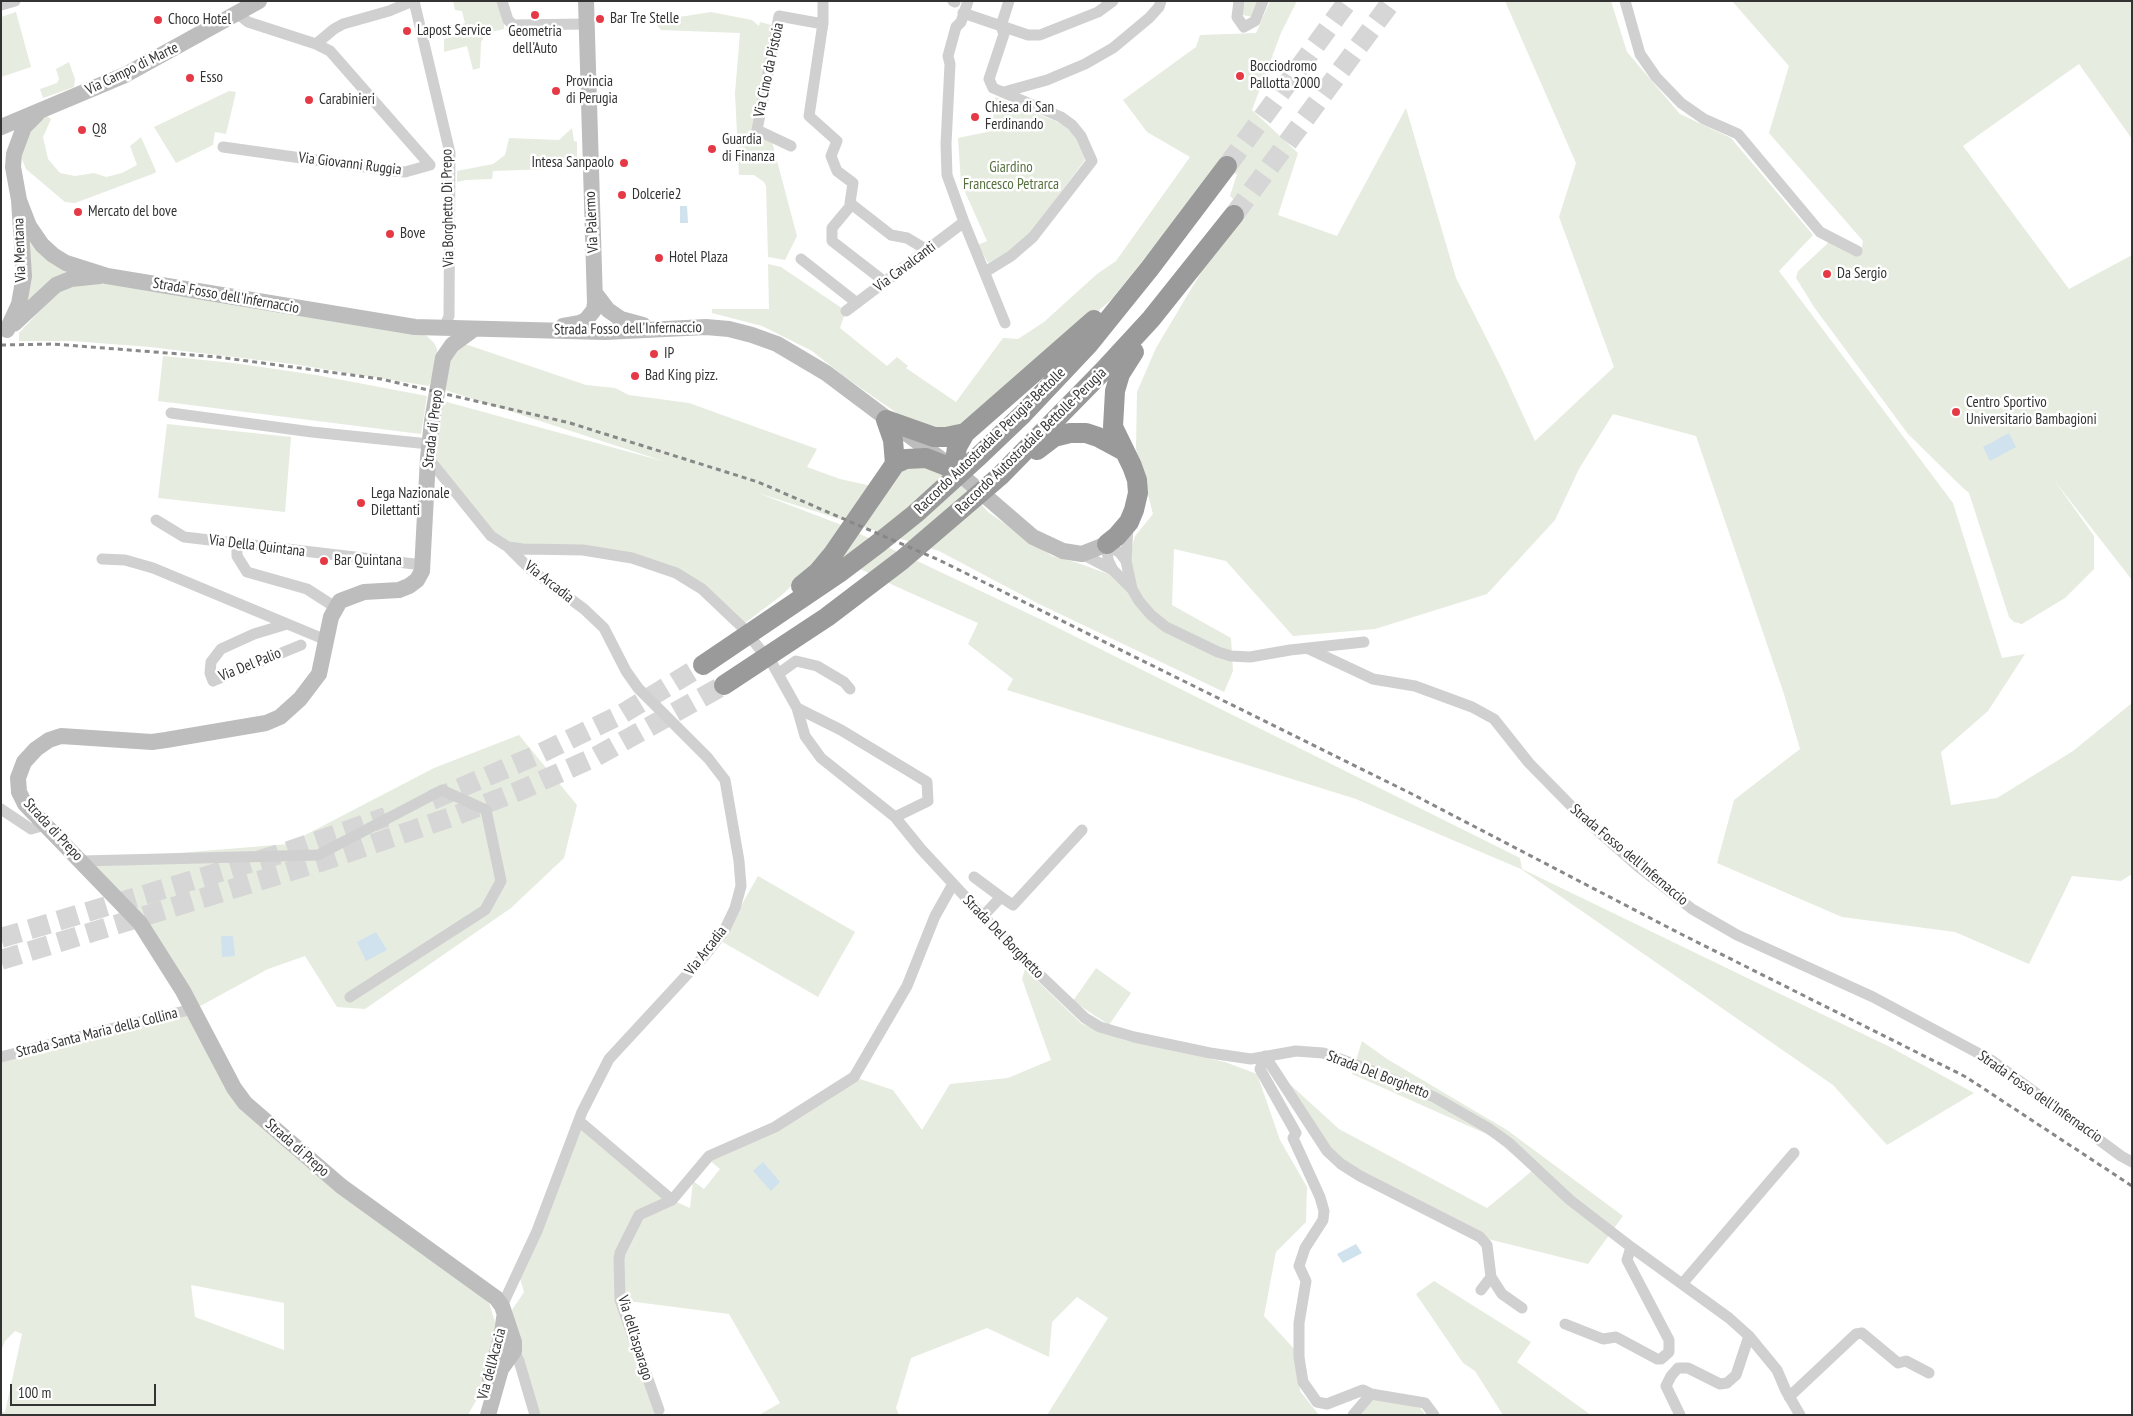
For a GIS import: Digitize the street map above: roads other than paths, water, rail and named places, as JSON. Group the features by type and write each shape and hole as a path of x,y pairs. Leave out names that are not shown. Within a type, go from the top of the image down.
{"highway":[{"name":"Raccordo Autostradale Perugia-Bettolle","path":"703,664 839,573 915,514 980,455 1023,414 1088,345 1150,268 1227,166"},
{"path":"730,647 762,617 818,572 833,554 895,464 906,459 926,458 954,469 957,447 965,433 1103,313 1181,219 1206,193"},
{"name":"Raccordo Autostradale Bettolle-Perugia","path":"724,685 827,617 902,560 1003,478 1151,319 1234,215"},
{"path":"1106,544 1117,536 1129,522 1138,493 1137,480 1113,426 1114,391 1127,360 1179,296 1197,263"},
{"path":"886,420 934,437 946,437 965,433"},
{"path":"886,420 893,440 895,464"},
{"path":"1003,478 1054,437 1070,433 1098,437 1124,451"}],"main road":[{"name":"Via Campo di Marte","path":"1,127 125,75 259,1"},
{"name":"Via Palermo","path":"549,331 586,320 594,310 596,293 586,1"},
{"name":"Via Mentana","path":"4,333 19,304 24,276 19,200 13,167 18,139 24,127 39,111"},
{"name":"Via Mentana","path":"1,151 13,167"},
{"path":"19,200 29,226 42,245 53,255 66,263 107,276"},
{"name":"Via Mentana","path":"4,333 56,285 71,279 107,276"},
{"name":"Strada Fosso dell'Infernaccio","path":"107,276 415,327 605,332 678,327 729,329 777,344 826,373 886,420 954,469 1033,537 1064,551 1082,554"},
{"path":"596,293 608,310 621,319 639,324 678,327"},
{"path":"415,327 436,341 442,351 443,362"},
{"path":"443,362 452,345 474,329"},
{"name":"Strada di Prepo","path":"443,362 428,451 422,571 417,580 399,590 364,592 340,601 330,617 319,674 300,699 280,717 266,723 152,742 61,736 49,740 36,749 24,762 18,778 19,792 25,804 140,923 193,1009 234,1088 244,1103 341,1186 496,1298 503,1309"},
{"path":"1082,554 1106,544"},
{"path":"503,1309 514,1342 506,1352"},
{"name":"Via dell'Acacia","path":"477,1415 506,1352"},
{"name":"Via dell'Acacia","path":"488,1415 506,1352"}],"street":[{"path":"1,5 15,1"},
{"path":"316,44 343,24 389,11 413,1"},
{"name":"Via Borghetto Di Prepo","path":"413,1 451,162 449,316 444,328"},
{"path":"502,1 508,20 513,25 586,24"},
{"path":"823,1 823,24 809,116 837,141 831,156 837,171 854,183 850,202 891,235 907,238 927,250"},
{"path":"968,1 962,17 962,29 954,58 950,64 946,144 948,175 964,222 1005,323"},
{"path":"985,272 1011,256 1033,236 1092,161 1080,136 1072,125 1061,116 993,88 989,79 1004,34 1001,26 1009,1"},
{"path":"962,17 1001,26 1028,35 1040,35 1098,12 1113,1"},
{"path":"1004,92 1046,80 1085,64 1106,52 1149,18 1159,7 1161,1"},
{"path":"1239,1 1237,16 1244,27 1255,21 1263,1"},
{"path":"1625,1 1640,54 1656,78 1682,103 1704,119 1738,134 1820,232 1857,252"},
{"name":"Via Giovanni Ruggia","path":"223,147 405,172 430,165 338,59 316,44 248,22 238,14"},
{"name":"Via Cino da Pistoia","path":"790,146 757,130 779,16 823,24"},
{"path":"430,165 451,162"},
{"path":"852,204 832,228 832,241 885,282"},
{"name":"Via Cavalcanti","path":"846,311 964,222"},
{"path":"801,259 857,303"},
{"path":"171,413 312,432 428,451 492,536 508,547"},
{"name":"Via Della Quintana","path":"156,520 184,537 423,565"},
{"name":"Strada Fosso dell'Infernaccio","path":"1129,522 1126,562 1132,589"},
{"path":"237,543 237,556 247,572 307,589 335,607"},
{"path":"1106,544 1120,553 1126,562"},
{"name":"Strada Fosso dell'Infernaccio","path":"1106,544 1108,560 1113,570"},
{"name":"Strada Del Borghetto","path":"508,547 591,551 632,558 676,573 702,589 741,626 773,665 797,708 805,736 821,758 895,817 953,884 1021,957 1085,1018 1100,1027 1134,1037 1210,1053 1251,1059 1296,1051 1323,1054 1362,1067 1434,1096 1509,1143 1570,1200 1631,1248 1729,1318 1749,1336 1778,1370 1789,1397 1800,1415"},
{"name":"Via Arcadia","path":"503,1309 537,1231 579,1121 609,1059 707,953 725,929 735,908 741,886 739,861 724,780 708,758 638,688 626,672 604,628 584,609 530,569 508,547"},
{"name":"Strada Fosso dell'Infernaccio","path":"1082,554 1113,570 1132,589 1151,615 1166,627 1218,652 1232,656 1250,657 1290,650 1309,649 1374,679 1415,686 1472,707 1494,718 1529,763 1582,818 1640,868 1692,909 1737,935 1873,997 1991,1060 2121,1156 2132,1162"},
{"name":"Via Del Palio","path":"102,559 125,560 153,568 326,640"},
{"name":"Via Del Palio","path":"287,624 254,634 221,649 212,662 210,673 213,681 301,645"},
{"path":"1309,649 1364,642"},
{"path":"778,674 796,661 818,666 844,682 850,689"},
{"path":"797,708 841,730 928,782 928,801 895,817"},
{"path":"82,861 318,855 442,790 486,810 501,881 485,910 350,997"},
{"path":"1,809 31,829 45,825"},
{"path":"974,877 1013,905 1082,830"},
{"path":"579,1121 672,1200 709,1156 775,1127 854,1077 907,986 935,916 953,884"},
{"path":"983,916 1001,897"},
{"name":"Strada Santa Maria della Collina","path":"1,1057 110,1028 193,1009"},
{"path":"1264,1056 1327,1151 1341,1164 1360,1176 1480,1237 1487,1245 1491,1277 1502,1294 1522,1308"},
{"path":"1264,1056 1260,1069 1296,1133 1293,1138 1324,1210 1323,1220 1305,1248 1299,1266 1306,1280 1299,1324 1299,1356 1303,1382 1318,1402 1327,1404 1363,1390 1371,1394 1424,1403 1434,1415"},
{"path":"1682,1284 1794,1153"},
{"name":"Via dell'asparago","path":"658,1410 620,1300 620,1253 639,1215 672,1200"},
{"path":"1565,1324 1603,1339 1616,1338 1657,1359 1661,1359 1669,1352 1669,1340 1627,1260 1631,1248"},
{"path":"1481,1290 1491,1277"},
{"path":"1789,1397 1856,1334 1862,1333 1898,1363 1906,1361 1929,1372"},
{"path":"1680,1415 1666,1386 1671,1376 1678,1368 1688,1368 1720,1384 1727,1383 1736,1375 1749,1336"},
{"path":"506,1352 519,1361 535,1415"},
{"path":"1353,1415 1371,1394"}],"water":[{"path":"680,206 687,206 688,223 680,223"},
{"path":"2009,433 2016,447 1990,461 1983,447"},
{"path":"376,932 387,950 366,961 357,942"},
{"path":"221,936 233,936 235,956 222,957"},
{"path":"763,1162 780,1182 771,1191 753,1171"},
{"path":"1356,1244 1362,1253 1343,1263 1337,1254"}],"tunnel":[{"path":"1227,166 1348,1"},
{"path":"1234,215 1392,1"},
{"path":"432,800 537,755 622,714 703,665"},
{"path":"1,960 320,862 454,816 521,790 595,757 724,685"},
{"path":"1,938 283,853 386,817"}],"railway":[{"path":"1,345 53,344 218,357 381,379 570,423 758,482 939,560 1410,793 1677,932 1966,1077 2132,1186"}],"place":[{"name":"Geometria dell'Auto","path":"535,15"},
{"name":"Bar Tre Stelle","path":"600,19"},
{"name":"Choco Hotel","path":"158,20"},
{"name":"Lapost Service","path":"407,31"},
{"name":"Bocciodromo Pallotta 2000","path":"1240,76"},
{"name":"Esso","path":"190,78"},
{"name":"Provincia di Perugia","path":"556,91"},
{"name":"Carabinieri","path":"309,100"},
{"name":"Chiesa di San Ferdinando","path":"975,117"},
{"name":"Q8","path":"82,130"},
{"name":"Guardia di Finanza","path":"712,149"},
{"name":"Intesa Sanpaolo","path":"624,163"},
{"name":"Dolcerie2","path":"622,195"},
{"name":"Mercato del bove","path":"78,212"},
{"name":"Bove","path":"390,234"},
{"name":"Hotel Plaza","path":"659,258"},
{"name":"Da Sergio","path":"1827,274"},
{"name":"IP","path":"654,354"},
{"name":"Bad King pizz.","path":"635,376"},
{"name":"Centro Sportivo Universitario Bambagioni","path":"1956,412"},
{"name":"Lega Nazionale Dilettanti","path":"361,503"},
{"name":"Bar Quintana","path":"324,561"}],"park label":[{"name":"Giardino Francesco Petrarca","path":"1011,176"}]}
